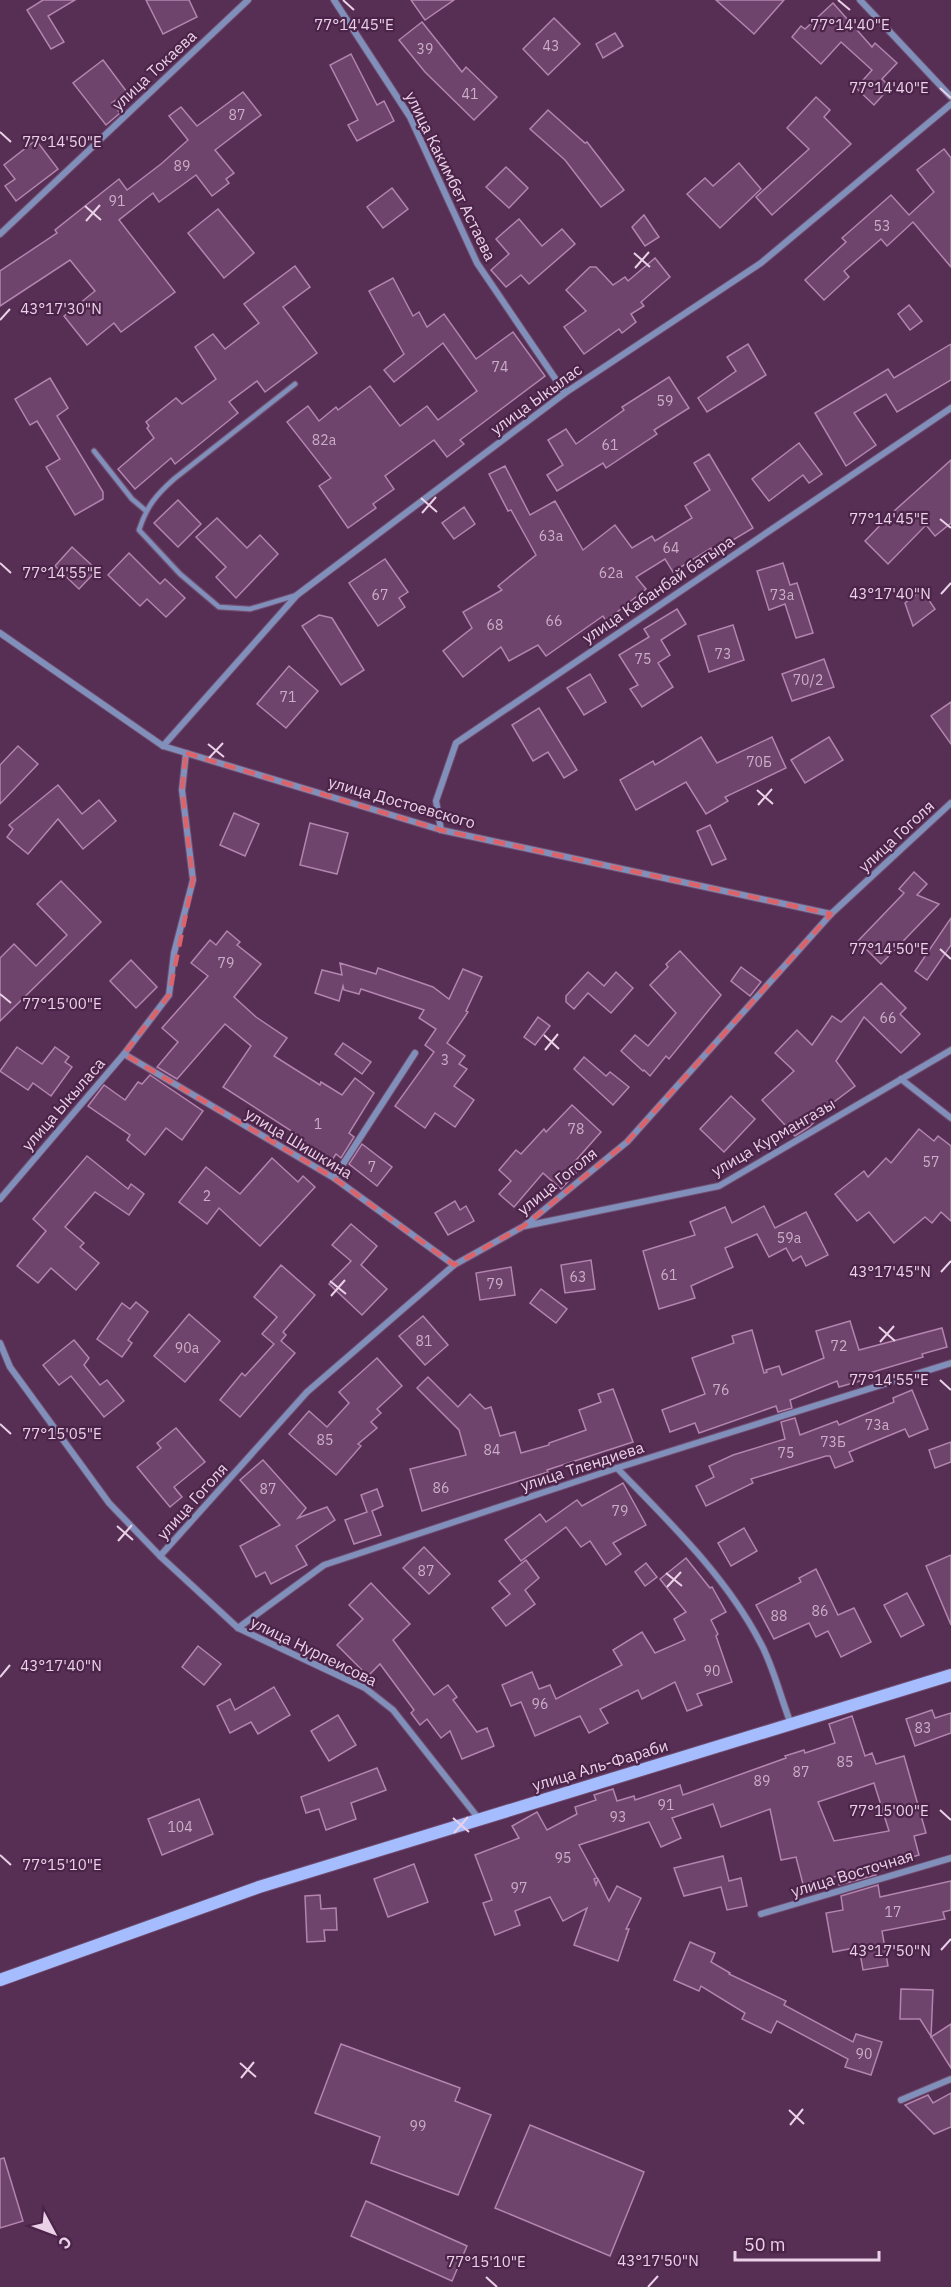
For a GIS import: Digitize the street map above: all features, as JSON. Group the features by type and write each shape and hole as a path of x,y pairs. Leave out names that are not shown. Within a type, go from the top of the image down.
{"main road":[{"name":"улица Аль-Фараби","path":"0,1980 259,1887 951,1675"}],"street":[{"name":"улица Токаева","path":"0,234 248,0"},
{"name":"улица Какимбет Астаева","path":"334,0 410,117 477,263 565,393"},
{"path":"860,0 951,97"},
{"name":"улица Ыкылас","path":"163,746 297,595 565,393 761,263 951,104"},
{"name":"улица Кабанбай батыра","path":"441,830 436,801 456,743 951,408"},
{"name":"улица Достоевского","path":"0,633 163,746 441,830 831,914"},
{"path":"124,1054 169,995 174,952 193,880 182,790 186,753"},
{"name":"улица Гоголя","path":"160,1557 307,1392 454,1265 524,1226 627,1142 831,914 951,803"},
{"name":"улица Курмангазы","path":"524,1226 719,1186 951,1050"},
{"path":"334,1178 415,1053"},
{"name":"улица Шишкина","path":"124,1054 334,1178 454,1265"},
{"name":"улица Ыкыласа","path":"0,1199 124,1054"},
{"path":"901,1079 951,1118"},
{"name":"улица Нурпеисова","path":"0,1343 10,1367 109,1503 160,1557 238,1629 365,1688 393,1710 479,1819"},
{"name":"улица Тлендиева","path":"238,1629 324,1565 617,1468 951,1363"},
{"path":"617,1468 691,1545 723,1585 761,1643 791,1724"},
{"name":"улица Восточная","path":"761,1914 951,1858"},
{"path":"901,2100 951,2079"}],"lane":[{"path":"295,384 156,495 145,510 139,530 180,574 219,607 250,609 297,595"},
{"path":"94,451 132,499 145,510"}],"highlighted area":[{"path":"186,753 441,830 831,914 627,1142 524,1226 454,1265 334,1178 124,1054 169,995 193,880 182,790"}],"building":[{"path":"43,0 75,0 48,16 64,42 51,49 27,10"},
{"path":"146,0 189,0 197,17 163,34"},
{"path":"411,0 454,0 425,20"},
{"path":"716,0 784,0 754,34"},
{"path":"833,3 872,47 875,43 897,63 882,79 890,87 874,105 856,88 872,70 841,42 821,64 792,37 801,26 805,29"},
{"path":"554,18 580,44 548,75 523,49"},
{"path":"422,22 462,72 466,67 497,97 474,120 425,72 399,40"},
{"path":"615,33 623,46 603,58 596,44"},
{"path":"351,54 377,105 384,101 394,121 357,141 348,125 358,120 330,65"},
{"path":"103,60 127,92 112,103 120,113 106,125 73,83"},
{"path":"243,92 261,115 215,150 234,173 226,179 229,183 212,196 196,175 159,202 153,193 119,220 175,292 121,332 114,323 87,345 64,316 95,291 70,260 0,306 0,271 57,233 55,230 119,179 127,190 188,140 169,116 181,107 197,126"},
{"path":"816,97 830,110 824,117 851,144 772,215 756,197 809,149 787,128"},
{"path":"548,110 585,143 587,142 624,190 601,207 565,160 530,129"},
{"path":"36,140 58,169 16,201 5,186 15,179 4,165"},
{"path":"944,149 951,158 951,267 913,222 887,246 881,239 844,271 849,277 824,300 805,280 846,242 842,238 891,195 909,215 934,192 917,170"},
{"path":"739,163 761,189 720,228 687,194 705,178 713,186"},
{"path":"506,167 528,188 509,208 486,187"},
{"path":"392,188 408,209 383,228 367,207"},
{"path":"218,209 254,253 224,278 188,233"},
{"path":"644,215 659,237 645,246 632,227"},
{"path":"519,219 542,246 562,229 575,244 529,284 521,275 506,287 491,270 509,254 496,239"},
{"path":"655,258 670,277 641,302 644,306 631,314 636,322 622,333 619,329 584,354 564,327 586,311 566,290 590,267 596,267 613,285 625,277 628,281"},
{"path":"295,266 310,287 283,307 317,353 265,392 257,381 229,402 238,413 175,464 171,458 135,489 118,469 154,438 146,422 176,398 182,404 216,379 195,347 213,334 225,349 259,323 244,304"},
{"path":"393,278 413,316 419,312 427,327 444,314 476,359 513,332 545,376 460,440 464,444 447,457 434,440 385,476 394,489 373,504 376,508 348,528 319,486 331,478 287,422 308,406 319,421 336,407 338,410 370,386 400,426 427,406 438,420 477,391 443,343 394,382 384,370 404,354 369,291"},
{"path":"909,305 922,321 910,330 898,314"},
{"path":"748,344 766,375 707,412 698,398 736,371 727,357"},
{"path":"951,344 951,380 897,412 886,394 854,413 876,445 846,466 815,413 888,369 894,378"},
{"path":"669,377 689,408 654,430 657,434 606,468 603,463 557,491 547,475 563,465 548,440 566,429 576,444 624,410 622,407"},
{"path":"50,378 68,408 57,416 103,492 103,499 75,515 46,467 60,459 37,421 30,425 15,399"},
{"path":"799,443 822,474 809,483 803,475 769,501 752,479"},
{"path":"709,454 753,528 713,552 711,548 673,572 665,559 636,577 646,589 606,621 603,616 546,656 538,645 509,661 501,647 463,677 443,651 472,628 463,612 502,590 498,586 536,555 511,510 508,511 489,474 505,466 530,515 555,501 583,550 615,525 632,548 652,536 655,541 692,518 685,506 710,490 694,463"},
{"path":"951,460 951,523 935,536 926,525 888,564 865,541 893,512"},
{"path":"178,500 201,524 178,547 154,523"},
{"path":"464,507 475,524 454,539 442,523"},
{"path":"217,518 247,548 260,535 278,554 236,598 216,577 226,567 196,537"},
{"path":"72,547 97,570 79,589 55,566"},
{"path":"129,553 160,584 165,579 185,598 166,617 147,599 140,606 108,575"},
{"path":"385,559 408,592 399,598 405,607 378,626 349,583"},
{"path":"783,563 790,585 797,583 813,633 796,638 785,604 769,610 757,571"},
{"path":"922,590 935,609 913,626 905,603"},
{"path":"677,609 686,624 661,640 670,655 658,663 673,687 642,707 630,689 638,685 619,655 649,637 644,629"},
{"path":"319,615 332,618 364,670 341,685 302,626"},
{"path":"733,625 744,660 709,672 698,636"},
{"path":"824,659 834,687 792,701 782,674"},
{"path":"289,666 318,691 286,728 257,704"},
{"path":"590,674 606,702 584,715 567,688"},
{"path":"951,702 951,744 931,716"},
{"path":"539,708 577,770 564,778 548,752 533,761 512,725"},
{"path":"701,737 717,763 772,737 786,768 725,797 728,801 706,814 686,782 636,810 620,780 653,761 655,765"},
{"path":"829,737 843,760 805,783 791,760"},
{"path":"18,746 38,764 0,804 0,765"},
{"path":"58,785 82,814 99,800 116,821 83,849 58,819 28,854 7,837 13,829 9,825"},
{"path":"234,813 259,824 245,856 220,845"},
{"path":"310,823 348,833 337,874 300,865"},
{"path":"710,825 726,859 712,865 697,831"},
{"path":"914,872 927,884 917,895 939,904 881,964 858,941 904,893 899,889"},
{"path":"61,881 101,922 0,1021 0,958 14,944 36,966 67,935 37,904"},
{"path":"951,918 951,945 927,980 915,971"},
{"path":"227,931 240,942 237,945 261,964 234,997 256,1017 287,1038 274,1056 320,1085 321,1082 342,1095 355,1078 374,1093 349,1133 354,1137 341,1158 336,1154 330,1163 303,1146 304,1139 223,1087 251,1046 225,1024 177,1079 157,1067 178,1042 162,1028 208,976 191,963 210,940 216,945"},
{"path":"680,951 721,995 669,1059 666,1056 650,1076 621,1051 635,1035 648,1046 676,1013 650,985 668,967 666,964"},
{"path":"131,960 157,987 136,1008 110,981"},
{"path":"340,963 376,974 378,968 433,987 449,999 463,969 482,977 466,1011 468,1012 447,1043 465,1056 459,1064 467,1069 454,1086 474,1100 455,1127 435,1113 425,1128 395,1106 434,1052 425,1045 436,1029 419,1018 424,1010 361,989 359,994 344,990 343,986 339,1001 315,993 322,970 342,975"},
{"path":"741,967 761,982 750,996 731,981"},
{"path":"588,972 604,986 616,972 633,988 611,1013 588,993 574,1009 566,1002 566,996"},
{"path":"881,983 906,1008 900,1014 920,1034 901,1053 864,1017 836,1061 855,1086 822,1111 824,1113 809,1127 795,1136 762,1100 794,1071 775,1053 797,1030 812,1045 832,1016 841,1022"},
{"path":"538,1017 550,1026 535,1045 524,1037"},
{"path":"343,1043 371,1062 362,1074 335,1054"},
{"path":"17,1047 42,1064 55,1047 69,1057 65,1062 72,1067 51,1096 33,1083 28,1090 0,1071"},
{"path":"584,1057 606,1076 610,1072 629,1087 613,1105 574,1069"},
{"path":"150,1075 203,1111 182,1140 166,1128 145,1155 127,1140 130,1135 88,1106 104,1085 125,1100 138,1082 142,1084"},
{"path":"731,1096 755,1119 724,1152 700,1129"},
{"path":"572,1105 601,1132 570,1167 576,1173 561,1189 543,1173 514,1207 499,1194 511,1181 499,1170 516,1150 521,1154 544,1129 546,1132"},
{"path":"919,1129 934,1141 938,1136 951,1146 951,1221 941,1212 932,1223 925,1217 894,1243 869,1212 857,1221 835,1194 864,1171 868,1177 886,1158 891,1163"},
{"path":"362,1144 392,1167 377,1186 349,1164"},
{"path":"87,1156 128,1189 131,1184 144,1194 129,1215 95,1192 65,1227 84,1243 80,1247 99,1263 76,1290 51,1268 38,1283 17,1266 46,1231 33,1219"},
{"path":"272,1158 298,1182 303,1176 315,1187 260,1246 219,1208 207,1224 179,1202 206,1167 240,1194"},
{"path":"455,1201 460,1210 466,1206 474,1221 448,1235 435,1213"},
{"path":"764,1206 775,1228 806,1212 828,1255 806,1266 801,1256 793,1261 786,1248 769,1257 757,1234 725,1248 733,1267 691,1286 695,1298 659,1309 643,1251 695,1235 690,1222 725,1207 732,1223"},
{"path":"351,1224 377,1246 361,1265 387,1289 362,1315 329,1284 351,1261 332,1245"},
{"path":"591,1260 595,1289 565,1293 561,1265"},
{"path":"281,1265 315,1295 283,1332 286,1335 281,1341 295,1353 240,1417 220,1400 242,1373 245,1376 274,1344 262,1334 277,1317 254,1297"},
{"path":"511,1267 515,1295 480,1300 476,1273"},
{"path":"541,1289 567,1309 556,1323 530,1303"},
{"path":"136,1302 148,1312 128,1340 132,1343 122,1357 97,1339 122,1303 130,1309"},
{"path":"189,1314 220,1341 185,1382 154,1356"},
{"path":"423,1316 448,1345 425,1365 399,1336"},
{"path":"850,1321 859,1350 942,1328 947,1347 922,1354 923,1357 866,1374 867,1379 839,1387 837,1381 790,1400 792,1408 778,1412 776,1406 699,1433 695,1423 670,1432 662,1410 705,1394 692,1358 734,1343 732,1336 752,1330 764,1373 767,1372 766,1370 779,1366 782,1375 824,1358 816,1331"},
{"path":"74,1340 89,1358 84,1365 100,1385 107,1380 124,1401 104,1417 71,1376 59,1385 43,1365"},
{"path":"377,1358 402,1386 377,1409 381,1413 371,1422 377,1428 358,1444 361,1446 336,1475 289,1434 309,1411 327,1427 349,1403 339,1392"},
{"path":"428,1377 458,1407 470,1394 485,1409 491,1407 500,1436 515,1432 521,1453 586,1430 579,1410 601,1402 598,1394 613,1389 633,1442 547,1470 548,1472 422,1511 410,1469 466,1455 459,1430 417,1388"},
{"path":"912,1390 928,1429 909,1437 905,1429 849,1452 853,1461 835,1468 830,1456 826,1456 751,1479 753,1483 706,1506 696,1486 714,1477 709,1466 733,1455 785,1439 781,1422 795,1418 800,1435 837,1421 839,1425 894,1402 893,1398"},
{"path":"176,1428 205,1462 174,1487 182,1497 170,1507 137,1467 161,1448 157,1443"},
{"path":"951,1442 951,1462 935,1468 929,1450"},
{"path":"263,1460 306,1508 298,1518 327,1507 335,1520 296,1546 307,1565 271,1584 265,1572 256,1577 240,1546 280,1525 240,1480"},
{"path":"623,1483 646,1525 613,1543 621,1554 606,1565 590,1541 581,1547 566,1527 521,1561 505,1540 540,1514 546,1522 577,1500 582,1506"},
{"path":"377,1489 383,1506 372,1511 381,1535 354,1544 345,1520 367,1512 361,1495"},
{"path":"744,1528 757,1551 731,1566 718,1543"},
{"path":"424,1547 450,1574 429,1594 403,1568"},
{"path":"951,1555 951,1625 926,1566"},
{"path":"686,1558 710,1588 712,1587 726,1612 711,1620 718,1634 716,1636 732,1682 697,1694 702,1705 687,1711 675,1682 642,1699 638,1690 600,1709 608,1723 589,1733 580,1716 535,1736 521,1702 511,1706 502,1685 532,1672 539,1689 550,1685 556,1699 622,1665 613,1650 642,1632 655,1653 685,1640 674,1619 686,1612 660,1579"},
{"path":"526,1560 539,1578 525,1590 535,1604 506,1626 492,1608 510,1594 499,1581"},
{"path":"646,1563 657,1577 645,1586 635,1572"},
{"path":"816,1569 838,1615 854,1608 871,1642 841,1657 828,1631 816,1637 809,1623 774,1639 756,1605 801,1582 799,1578"},
{"path":"371,1583 410,1624 393,1640 434,1695 448,1685 457,1697 453,1700 477,1732 487,1728 494,1746 462,1759 450,1731 441,1738 427,1719 420,1725 411,1713 414,1710 380,1664 368,1676 337,1645 363,1619 349,1605"},
{"path":"907,1593 924,1625 901,1637 884,1605"},
{"path":"198,1646 221,1664 204,1685 182,1667"},
{"path":"274,1687 290,1715 258,1734 251,1722 230,1733 217,1706 230,1699 235,1710"},
{"path":"932,1710 935,1718 951,1713 951,1733 915,1746 906,1719"},
{"path":"338,1715 356,1745 329,1761 311,1731"},
{"path":"852,1716 865,1756 872,1753 876,1764 904,1756 926,1833 914,1836 919,1855 875,1868 876,1875 839,1885 838,1876 803,1884 796,1857 781,1860 770,1809 721,1827 713,1804 672,1818 681,1838 661,1847 649,1822 579,1845 597,1878 594,1879 596,1885 598,1879 609,1901 617,1886 641,1898 626,1929 629,1929 618,1961 574,1945 587,1908 563,1921 550,1897 515,1911 520,1925 495,1935 483,1903 492,1900 475,1855 519,1838 512,1826 537,1812 547,1830 577,1814 575,1807 596,1800 594,1795 613,1789 617,1801 634,1796 635,1800 680,1785 683,1795 786,1758 785,1756 804,1750 805,1753 835,1743 829,1724","holes":["874,1783 889,1831 834,1841 818,1802"]},
{"path":"377,1768 386,1790 351,1803 356,1819 326,1830 319,1809 306,1813 301,1797"},
{"path":"199,1799 213,1834 162,1855 148,1819"},
{"path":"723,1856 729,1881 741,1878 747,1906 727,1910 721,1887 684,1896 674,1868"},
{"path":"414,1864 428,1902 388,1917 374,1879"},
{"path":"951,1881 951,1910 943,1912 945,1919 882,1931 888,1966 863,1970 859,1947 833,1952 826,1913 843,1910 841,1896 878,1885 880,1897"},
{"path":"320,1895 321,1909 336,1908 337,1930 324,1930 325,1941 307,1942 305,1896"},
{"path":"690,1942 715,1953 711,1962 729,1974 786,2001 784,2005 853,2042 856,2034 882,2042 871,2075 845,2067 848,2059 777,2021 771,2033 742,2019 745,2013 701,1986 699,1991 674,1980"},
{"path":"901,1989 933,1990 931,2036 920,2019 900,2019"},
{"path":"951,2024 951,2068 931,2037"},
{"path":"341,2044 460,2088 455,2101 491,2115 458,2195 371,2163 380,2137 315,2113"},
{"path":"951,2093 951,2127 934,2134 905,2105 928,2095 933,2103"},
{"path":"530,2125 644,2172 610,2256 495,2208"},
{"path":"4,2158 23,2221 0,2228 0,2159"},
{"path":"366,2201 467,2246 452,2281 351,2236"}]}
